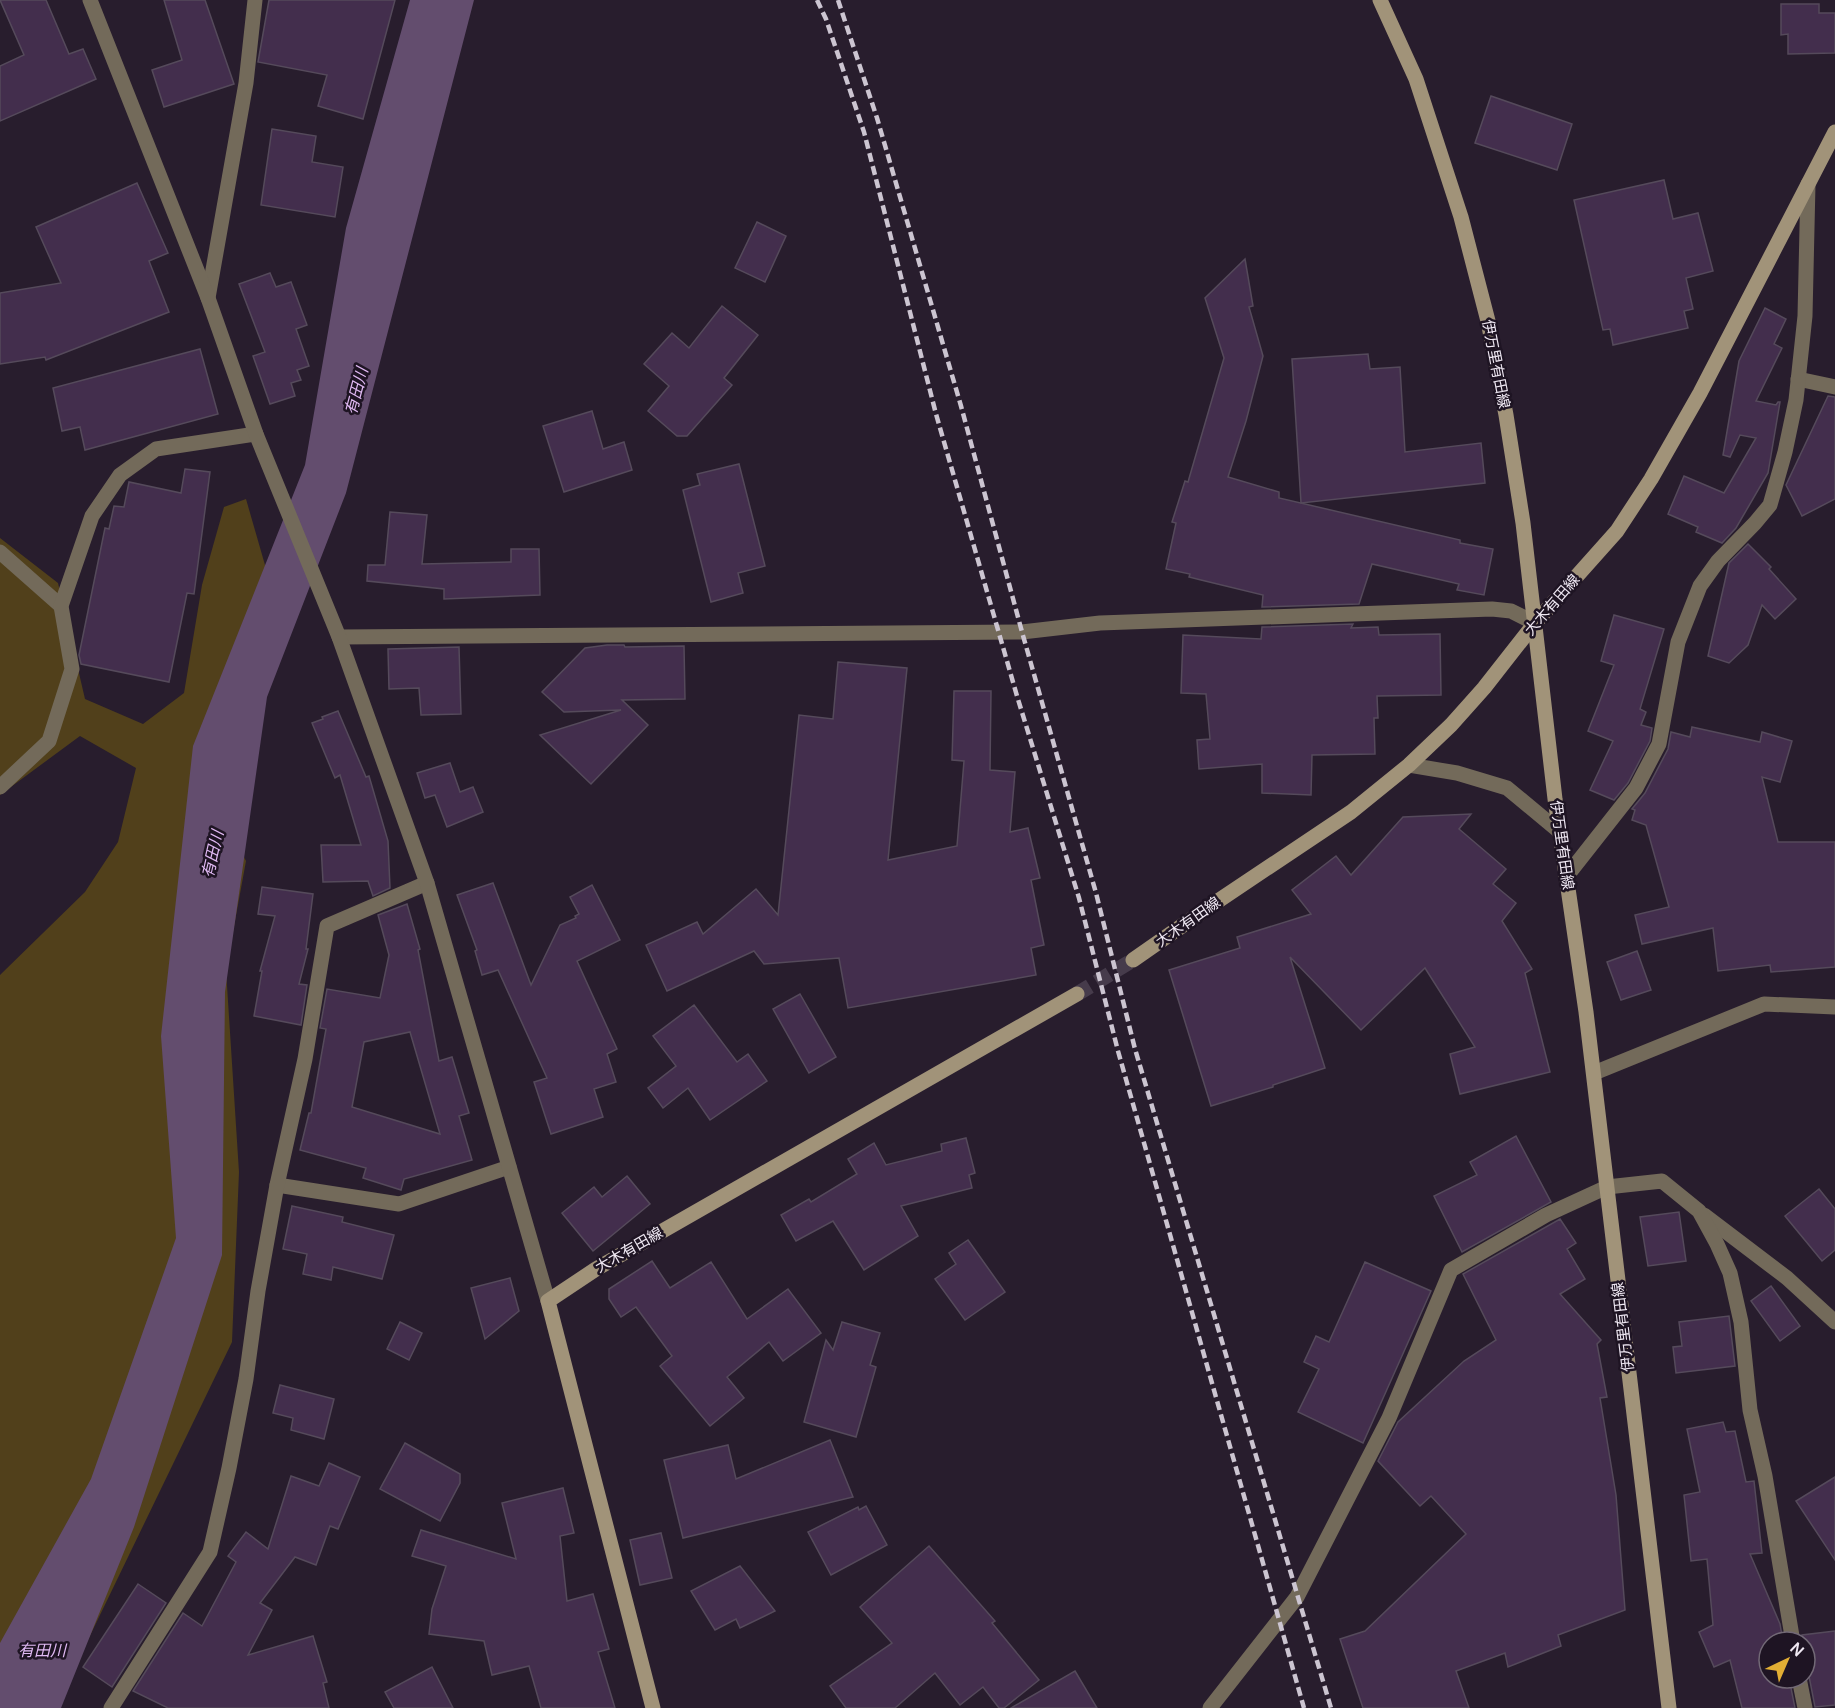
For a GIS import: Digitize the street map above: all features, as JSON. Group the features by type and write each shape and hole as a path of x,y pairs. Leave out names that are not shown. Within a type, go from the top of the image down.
{"main road":[{"name":"伊万里有田線","path":"1380,0 1416,79 1461,217 1485,309 1506,415 1523,523 1566,878 1587,1012 1669,1708"},
{"name":"大木有田線","path":"1133,960 1351,812 1409,765 1451,725 1535,623 1617,531 1651,479 1700,393 1834,135"},
{"name":"大木有田線","path":"548,1301 596,1269 1077,994"},
{"path":"548,1301 653,1708"}],"street":[{"path":"90,0 208,298 256,434 339,638 427,883 548,1301"},
{"path":"208,298 246,83 255,0"},
{"path":"1566,878 1636,788 1659,744 1678,642 1700,586 1718,561 1770,505 1785,452 1796,400 1804,316 1808,184"},
{"path":"1798,379 1835,387"},
{"path":"0,787 49,741 72,669 61,606 92,516 120,475 156,449 256,434"},
{"path":"0,552 61,606"},
{"path":"339,638 1022,632 1100,623 1492,609 1511,611 1535,623"},
{"path":"1409,765 1457,773 1507,788 1560,832"},
{"path":"111,1708 210,1552 246,1379 258,1291 305,1059 327,926 427,883"},
{"path":"1594,1073 1764,1004 1835,1007"},
{"path":"278,1185 399,1204 509,1167"},
{"path":"1210,1708 1297,1597 1389,1418 1451,1270 1546,1215 1607,1187 1662,1181 1787,1278 1835,1322"},
{"path":"1699,1211 1730,1273 1741,1322 1750,1410 1765,1476 1791,1630"},
{"path":"1801,1690 1805,1708"}],"shaded area":[{"path":"246,499 267,572 214,798 246,861 226,970 239,1172 232,1342 55,1708 0,1708 0,975 85,892 118,842 136,768 80,736 0,795 0,538 58,583 85,699 143,724 184,693 202,585 224,507"}],"water":[{"name":"有田川","path":"410,0 474,0 346,493 267,697 225,992 222,1255 134,1527 61,1708 0,1708 0,1643 91,1479 176,1238 161,1036 193,746 305,465 346,228"}],"building":[{"path":"0,0 46,0 69,54 83,49 96,79 0,121 0,66 24,55"},
{"path":"164,0 205,0 234,84 164,107 152,70 182,60"},
{"path":"269,0 395,0 363,119 318,106 327,75 258,62"},
{"path":"1781,4 1819,4 1819,13 1835,13 1835,53 1788,54 1788,34 1781,35"},
{"path":"1491,96 1572,124 1557,170 1475,143"},
{"path":"272,129 316,136 312,162 343,167 335,217 261,205"},
{"path":"1664,180 1673,219 1698,213 1713,271 1686,278 1693,309 1684,311 1688,328 1613,345 1610,329 1603,330 1574,200"},
{"path":"137,183 168,253 149,261 169,312 46,360 45,357 0,364 0,293 61,283 36,227"},
{"path":"757,222 786,236 765,282 735,268"},
{"path":"1245,259 1253,306 1249,307 1263,356 1228,477 1279,492 1279,498 1460,540 1460,543 1493,549 1484,595 1457,590 1459,584 1372,564 1359,604 1262,607 1263,595 1166,569 1176,523 1172,522 1185,481 1188,482 1224,358 1205,298"},
{"path":"270,273 276,287 291,282 307,325 296,329 309,366 297,370 301,380 291,383 295,396 270,404 253,356 265,352 239,284"},
{"path":"722,306 758,335 724,378 732,385 687,436 677,436 648,411 669,386 644,364 672,333 689,348"},
{"path":"1765,308 1786,319 1774,344 1782,348 1756,401 1776,405 1780,402 1768,473 1736,528 1722,543 1696,532 1698,527 1668,514 1684,476 1724,493 1756,438 1740,435 1730,457 1723,455 1739,361"},
{"path":"200,349 218,414 85,450 80,427 62,431 53,388"},
{"path":"1368,354 1370,369 1400,367 1405,452 1481,443 1485,483 1301,503 1292,359"},
{"path":"1828,396 1835,397 1835,499 1802,516 1786,485"},
{"path":"592,411 603,449 624,442 632,470 564,492 543,426"},
{"path":"739,464 765,566 738,573 743,593 711,602 683,490 700,485 697,474"},
{"path":"185,469 210,472 194,594 187,593 169,682 81,664 79,655 105,528 109,529 114,506 124,507 129,482 181,493"},
{"path":"390,512 427,515 422,564 511,562 511,549 539,549 540,595 444,599 444,589 367,581 368,565 385,565"},
{"path":"1748,544 1771,567 1769,569 1796,599 1775,619 1762,605 1748,645 1729,663 1708,656 1729,563"},
{"path":"1614,615 1664,629 1640,709 1646,712 1641,725 1652,728 1650,741 1628,783 1614,800 1590,790 1613,741 1588,731 1614,665 1601,661"},
{"path":"1353,624 1351,628 1378,627 1379,635 1440,634 1441,695 1377,696 1378,718 1374,718 1375,754 1312,755 1311,795 1262,793 1262,764 1199,769 1197,740 1210,739 1206,694 1181,693 1183,635 1261,639 1262,627"},
{"path":"607,645 684,646 685,699 622,700 648,725 591,784 540,735 621,710 564,712 542,692 585,648"},
{"path":"459,647 461,714 421,715 419,688 389,689 388,649"},
{"path":"838,662 907,668 888,860 957,846 964,761 952,760 954,691 991,691 990,770 1015,772 1010,832 1028,828 1040,878 1031,880 1044,945 1031,948 1036,975 848,1008 839,958 764,964 754,951 667,991 646,945 697,922 703,934 756,889 778,915 799,715 833,719"},
{"path":"338,711 366,777 369,776 388,841 390,888 373,896 368,881 323,882 321,845 361,845 340,775 335,778 312,723"},
{"path":"1692,727 1760,742 1762,732 1792,741 1780,782 1762,777 1778,842 1835,842 1835,967 1771,972 1770,965 1718,971 1713,928 1642,944 1635,915 1669,907 1646,825 1632,820 1635,810 1632,809 1645,793 1668,749 1671,732 1690,737"},
{"path":"450,763 460,792 473,787 483,812 447,827 435,795 425,798 417,773"},
{"path":"1471,814 1459,829 1506,869 1493,884 1516,903 1502,921 1532,969 1525,973 1550,1072 1460,1094 1450,1054 1475,1047 1425,968 1361,1030 1290,957 1325,1068 1211,1106 1169,970 1240,948 1237,937 1311,914 1292,890 1336,856 1351,875 1403,817"},
{"path":"493,883 531,985 560,925 576,918 575,916 579,914 570,897 592,885 620,940 577,961 617,1049 607,1054 616,1082 594,1089 603,1117 551,1134 534,1082 547,1078 498,970 482,975 475,951 477,950 457,895"},
{"path":"262,887 313,894 306,949 308,949 299,984 307,985 301,1025 254,1016 262,971 260,971 275,916 258,914"},
{"path":"407,904 420,949 418,950 439,1061 452,1057 469,1113 459,1116 472,1160 404,1179 401,1190 363,1178 366,1168 300,1150 309,1113 311,1113 326,1029 320,1028 327,989 380,998 389,955 378,915","holes":["410,1032 440,1134 352,1107 364,1042"]},
{"path":"1637,951 1651,990 1621,1000 1607,962"},
{"path":"800,994 836,1057 809,1073 773,1009"},
{"path":"694,1005 737,1062 748,1054 767,1081 710,1120 688,1088 663,1108 648,1088 676,1066 653,1036"},
{"path":"1516,1136 1551,1202 1462,1252 1434,1196 1477,1175 1470,1162"},
{"path":"966,1138 975,1173 969,1175 972,1188 901,1206 918,1236 864,1270 833,1221 796,1241 781,1215 809,1199 811,1202 857,1174 848,1159 874,1143 886,1165 942,1151 941,1144"},
{"path":"627,1176 650,1204 593,1251 562,1213 594,1187 602,1197"},
{"path":"1819,1189 1835,1209 1835,1250 1822,1261 1785,1216"},
{"path":"292,1206 343,1217 342,1222 394,1235 382,1279 333,1267 331,1280 303,1274 307,1254 283,1249"},
{"path":"1679,1212 1686,1261 1648,1266 1640,1217"},
{"path":"1560,1219 1576,1243 1567,1249 1585,1279 1560,1294 1601,1340 1597,1344 1607,1397 1600,1398 1616,1495 1625,1610 1558,1635 1561,1646 1508,1667 1505,1653 1456,1671 1469,1708 1363,1708 1340,1639 1365,1631 1466,1534 1431,1496 1420,1506 1378,1461 1398,1422 1464,1361 1496,1340 1463,1274"},
{"path":"968,1240 1005,1292 965,1320 935,1279 956,1264 949,1253"},
{"path":"652,1261 670,1288 711,1262 747,1319 788,1289 821,1333 783,1361 769,1342 727,1377 744,1398 710,1426 660,1366 672,1356 636,1307 621,1317 609,1299 609,1289"},
{"path":"1365,1262 1431,1291 1363,1443 1298,1412 1319,1369 1304,1362 1316,1336 1329,1342"},
{"path":"510,1278 519,1311 485,1339 471,1288"},
{"path":"1771,1286 1800,1326 1780,1341 1751,1301"},
{"path":"1729,1316 1735,1366 1676,1373 1673,1347 1682,1346 1679,1322"},
{"path":"400,1322 422,1333 409,1360 387,1349"},
{"path":"842,1322 880,1333 870,1365 876,1367 856,1437 804,1422 826,1340 833,1350"},
{"path":"280,1385 334,1399 324,1439 291,1430 293,1418 273,1413"},
{"path":"1723,1422 1726,1432 1735,1431 1746,1482 1754,1481 1762,1553 1750,1554 1781,1630 1757,1630 1757,1690 1791,1690 1795,1708 1742,1708 1730,1660 1714,1667 1699,1632 1713,1625 1707,1559 1691,1561 1684,1495 1700,1492 1687,1429"},
{"path":"830,1440 853,1497 683,1538 664,1460 728,1445 736,1479"},
{"path":"405,1443 460,1474 460,1483 440,1521 380,1489"},
{"path":"329,1463 360,1477 338,1529 330,1526 316,1565 295,1557 260,1603 272,1610 248,1655 313,1636 327,1682 323,1683 329,1708 168,1708 133,1691 183,1613 202,1626 236,1562 228,1556 246,1532 268,1549 291,1476 319,1486"},
{"path":"1835,1477 1835,1560 1796,1501"},
{"path":"563,1488 574,1533 560,1536 567,1601 593,1594 609,1649 598,1652 615,1708 541,1708 529,1666 492,1675 484,1641 429,1634 432,1609 446,1566 412,1556 421,1530 516,1559 502,1503"},
{"path":"866,1506 887,1545 831,1575 808,1532 858,1507 859,1510"},
{"path":"661,1533 672,1578 640,1585 630,1540"},
{"path":"929,1546 995,1621 992,1623 1039,1680 1004,1708 999,1708 983,1687 960,1705 935,1673 895,1708 846,1708 830,1686 892,1643 860,1607"},
{"path":"740,1566 775,1611 740,1628 736,1619 715,1630 691,1591"},
{"path":"138,1584 166,1603 112,1687 83,1667"},
{"path":"1835,1631 1835,1705 1815,1707 1812,1690 1817,1690 1817,1633"},
{"path":"432,1667 453,1708 394,1708 385,1692"},
{"path":"1075,1671 1097,1708 1011,1708"}],"tunnel":[{"path":"1077,994 1133,960"}],"railway":[{"path":"817,0 826,19 864,132 936,414 1017,696 1079,898 1118,1051 1304,1708"},
{"path":"838,0 877,118 961,406 1096,893 1135,1049 1331,1708"}]}
